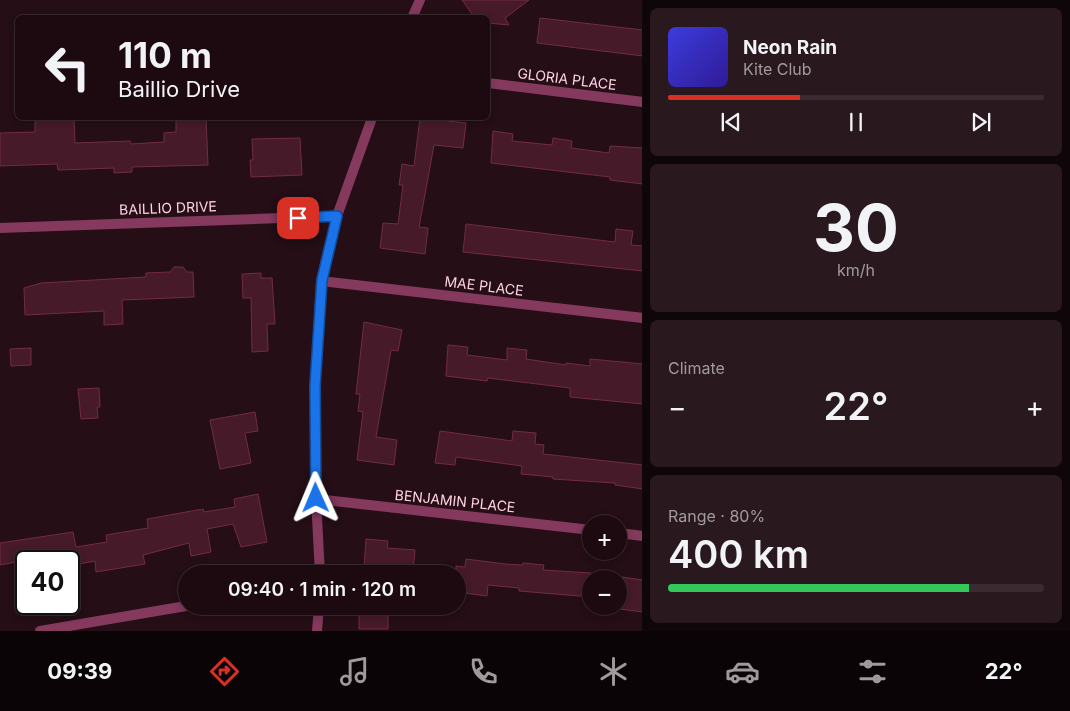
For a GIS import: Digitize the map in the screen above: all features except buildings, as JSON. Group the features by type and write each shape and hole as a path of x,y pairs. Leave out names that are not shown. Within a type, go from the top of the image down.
{"street":[{"path":"413,15 420,0"},
{"name":"GLORIA PLACE","path":"490,83 642,102"},
{"path":"320,565 316,498 315,386 322,280 337,216 371,120"},
{"name":"BAILLIO DRIVE","path":"0,228 337,216"},
{"name":"MAE PLACE","path":"322,280 642,318"},
{"name":"BENJAMIN PLACE","path":"316,498 582,529"},
{"path":"627,534 642,536"},
{"path":"40,631 178,607"},
{"path":"317,631 318,615"}],"route":[{"path":"298,218 337,216 322,280 315,386 316,498"}]}
